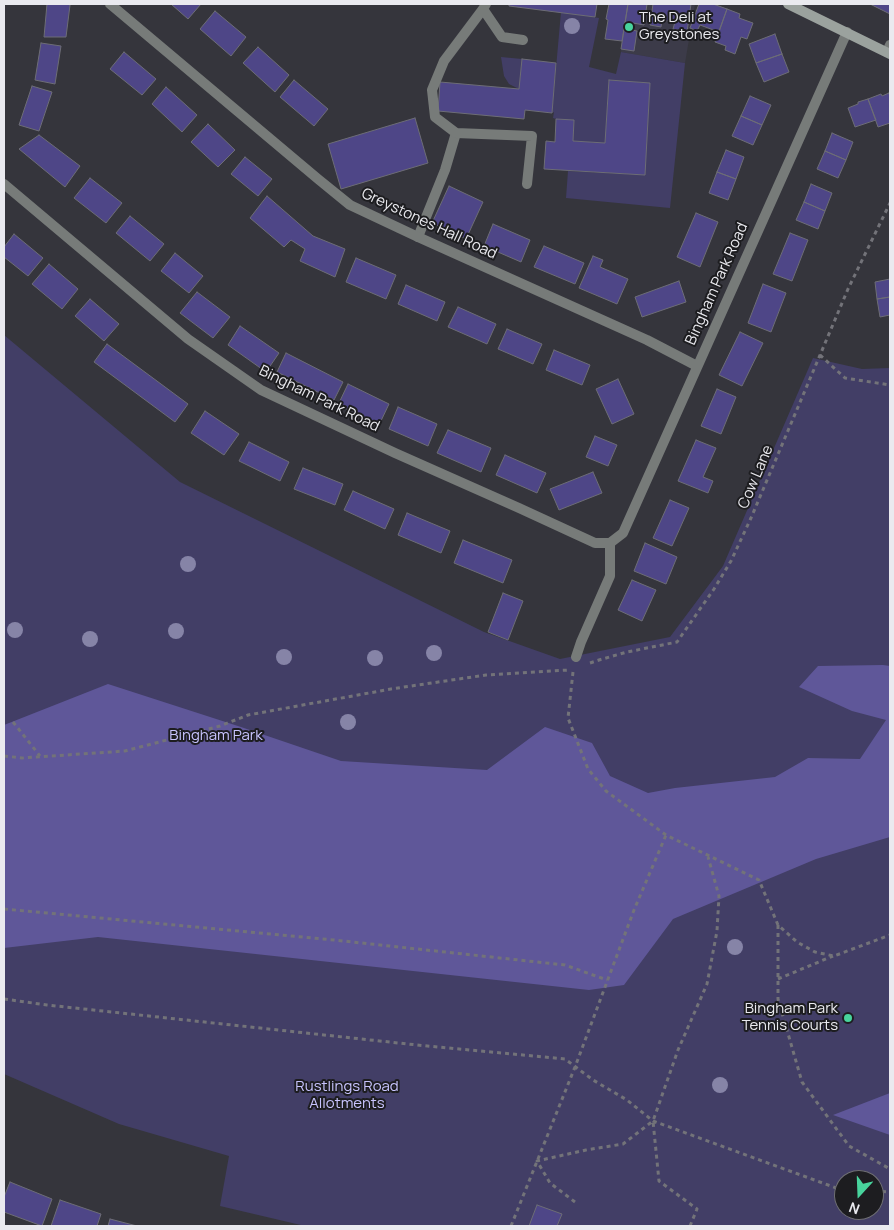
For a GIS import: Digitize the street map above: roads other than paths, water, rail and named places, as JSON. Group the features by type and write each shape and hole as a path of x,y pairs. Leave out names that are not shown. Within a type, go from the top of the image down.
{"street":[{"name":"Greystones Hall Road","path":"110,4 350,205 647,340 697,366"},
{"path":"788,4 889,50"},
{"path":"523,40 502,37 484,6 444,61 432,90 435,117 456,133 532,136 527,184"},
{"name":"Bingham Park Road","path":"4,184 188,339 261,390 595,543 610,543 623,533 846,32"},
{"path":"418,237 445,170 456,133"},
{"path":"576,658 581,642 610,576 610,543"}],"place":[{"name":"The Deli at Greystones","path":"629,27"},
{"name":"Bingham Park Tennis Courts","path":"848,1018"}],"park label":[{"name":"Bingham Park","path":"216,736"},
{"name":"Rustlings Road Allotments","path":"347,1096"}]}
